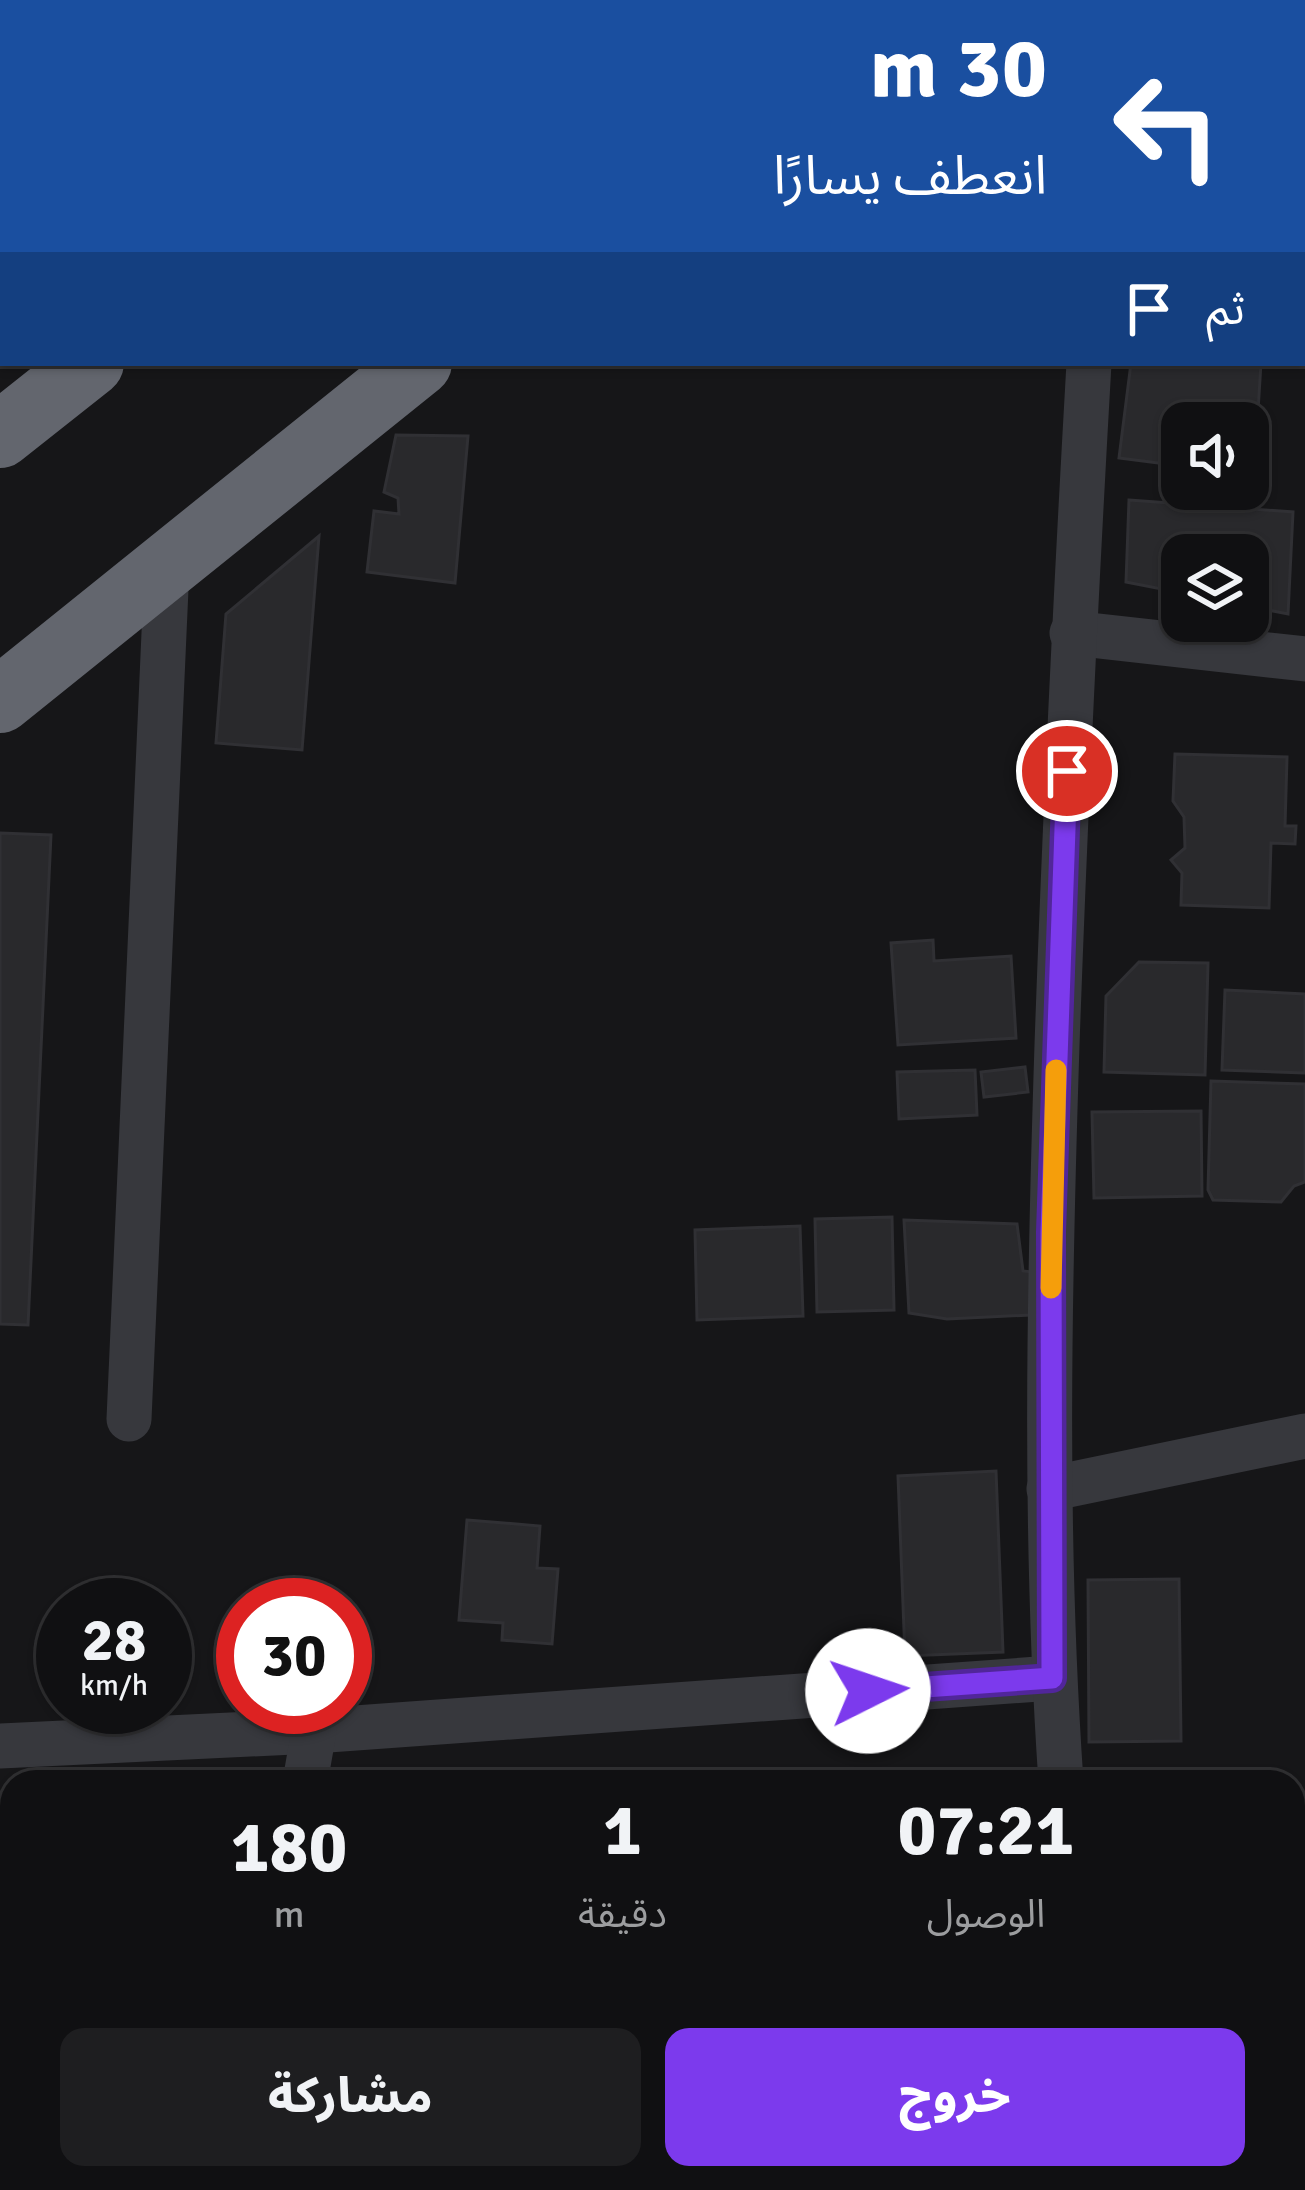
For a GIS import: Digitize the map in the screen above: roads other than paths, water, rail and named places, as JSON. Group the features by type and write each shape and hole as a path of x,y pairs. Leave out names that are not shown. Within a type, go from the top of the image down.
{"highway":[{"path":"0,435 87,366"},
{"path":"0,700 415,366"}],"street":[{"path":"1060,1770 1052,1678 1051,1232 1072,633 1089,366"},
{"path":"129,1419 167,566"},
{"path":"1072,633 1305,658"},
{"path":"1049,1489 1305,1436"},
{"path":"372,1727 1052,1678"},
{"path":"0,1746 251,1734"},
{"path":"307,1770 313,1734"}]}
